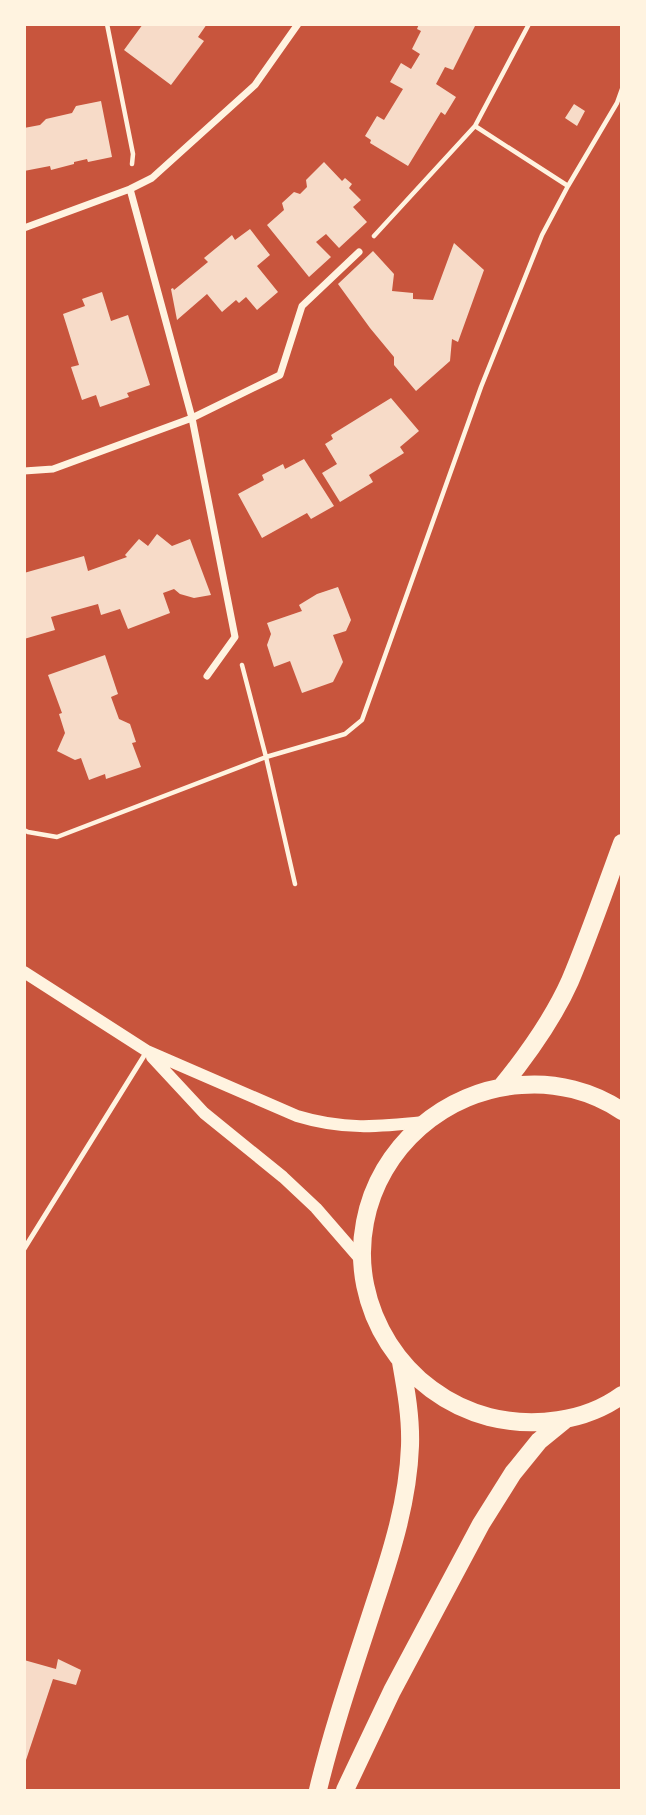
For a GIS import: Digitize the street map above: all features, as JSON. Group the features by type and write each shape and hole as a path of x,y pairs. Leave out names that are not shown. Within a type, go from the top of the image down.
{"main road":[{"path":"502,1086 540,1034 569,983 621,843"},
{"path":"621,1111 608,1102 574,1089 538,1084 502,1086 461,1099 424,1122 397,1150 376,1184 365,1222 362,1261 368,1297 380,1332 401,1362 431,1390 448,1401 475,1413 505,1421 536,1423 590,1412 621,1395"},
{"path":"318,1790 395,1541 405,1496 410,1445 408,1400 401,1362"},
{"path":"345,1790 392,1691 481,1524 513,1474 539,1441 566,1419"}],"street":[{"path":"24,228 130,189 152,178 255,85 298,24"},
{"path":"130,189 192,418 234,637 207,676"},
{"path":"24,471 53,469 192,418 279,375 302,306 359,252"},
{"path":"24,972 147,1051 297,1116 319,1123 344,1126 388,1126 424,1122"},
{"path":"147,1051 204,1113 308,1200 362,1261"}],"lane":[{"path":"24,1250 147,1051"}],"path":[{"path":"107,24 133,154 130,189"},
{"path":"359,252 475,126 529,24"},
{"path":"24,830 57,837 265,757 345,734 362,720 481,387 542,235 617,103 621,89"},
{"path":"475,126 568,186"},
{"path":"234,637 295,884"}],"building":[{"path":"143,24 207,24 198,37 204,41 171,85 124,50"},
{"path":"419,24 476,24 453,70 445,67 436,84 456,97 445,115 441,112 408,166 370,143 371,140 365,136 377,116 384,120 403,89 390,82 401,63 411,69 420,54 412,49 421,31 417,29"},
{"path":"101,101 112,157 88,162 87,159 51,170 50,166 24,171 24,128 72,113 76,106"},
{"path":"574,104 585,111 577,126 565,118"},
{"path":"324,162 342,181 345,178 352,184 349,188 361,200 353,207 367,222 339,248 326,234 316,242 331,257 309,277 267,225 284,210 282,203 294,192 300,194 307,187 306,180"},
{"path":"250,229 270,255 257,266 278,292 257,310 246,297 239,303 236,300 222,312 207,294 177,320 171,289 174,290 208,262 204,258 232,235 235,240"},
{"path":"454,243 484,270 458,342 452,339 450,361 416,391 394,365 394,357 338,284 373,251 394,274 392,291 413,293 413,299 433,300"},
{"path":"102,292 111,321 128,315 150,385 127,393 129,397 100,407 96,395 82,400 71,367 79,365 63,314 85,306 82,299"},
{"path":"391,398 419,431 400,447 404,453 369,475 373,482 340,502 322,473 337,464 325,444 333,439 331,435"},
{"path":"304,459 334,506 311,519 307,513 262,538 238,494 264,480 262,475 283,464 285,469"},
{"path":"157,534 172,546 190,539 211,595 194,598 174,589 163,593 170,613 128,629 120,609 101,615 98,604 51,617 55,630 24,639 24,573 84,556 88,571 127,557 125,555 139,539 148,546"},
{"path":"338,587 351,620 346,631 333,635 343,662 333,682 302,693 290,661 274,667 267,645 271,634 267,623 302,611 299,605 317,594"},
{"path":"105,655 118,694 111,697 119,719 130,724 136,742 132,743 141,767 106,779 105,774 89,780 81,758 75,760 57,751 65,733 59,714 62,713 48,675"},
{"path":"58,1659 81,1670 76,1685 53,1679 24,1766 24,1660 56,1669"}]}
